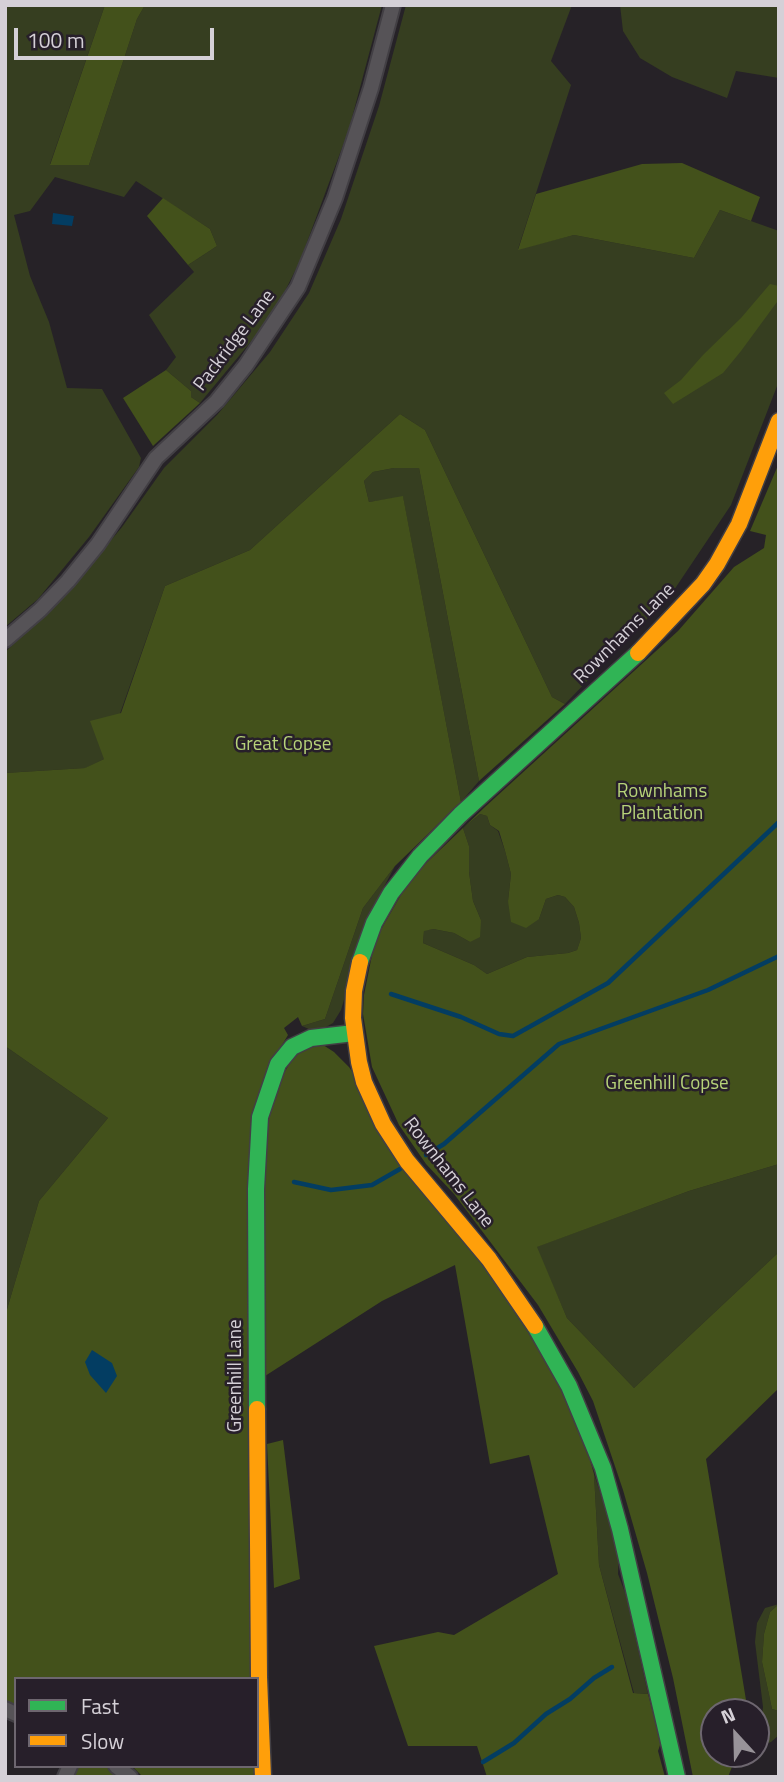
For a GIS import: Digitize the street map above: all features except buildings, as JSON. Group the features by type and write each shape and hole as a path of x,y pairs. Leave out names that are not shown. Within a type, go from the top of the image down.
{"street":[{"name":"Packridge Lane","path":"5,640 68,581 98,544 156,458 217,401 246,365 298,287 335,198 393,5"},
{"name":"Rownhams Lane","path":"676,1773 617,1518 603,1468 578,1405 551,1350 513,1291 422,1180 389,1134 364,1082 354,1033 354,991 362,952 374,923 391,893 437,838 634,657 687,604 717,564 753,492 779,421"},
{"name":"Greenhill Lane","path":"263,1777 259,1677 256,1189 260,1117 275,1070 292,1047 310,1038 354,1033"}],"green space":[{"path":"5,5 105,5 50,164 89,165 137,19 145,5 382,5 349,129 300,261 273,315 200,403 191,397 191,391 166,370 176,357 149,315 194,272 188,265 217,246 210,229 136,181 124,197 55,177 30,211 14,215 30,276 49,322 67,388 102,389 141,458 139,467 89,537 38,599 5,627"},
{"path":"105,5 145,5 137,19 89,165 50,165"},
{"path":"406,5 572,5 551,61 571,85 518,249 574,235 694,258 720,210 779,231 779,381 731,505 672,593 565,704 552,697 425,430 400,414 250,550 165,586 104,759 86,768 5,773 5,652 62,599 122,527 164,468 217,415 270,352 309,293 341,219 379,106"},
{"path":"620,5 779,5 779,78 736,71 727,98 672,77 640,58 623,31"},
{"path":"682,163 760,197 751,221 720,210 694,258 574,235 518,250 536,194 642,164"},
{"path":"163,198 210,229 217,246 188,265 147,216"},
{"path":"770,284 779,286 777,302 741,351 723,373 673,404 664,393 681,380"},
{"path":"166,370 191,391 191,397 200,403 153,446 123,398"},
{"name":"Great Copse","path":"400,414 425,430 552,697 565,704 479,781 419,468 394,468 373,472 364,481 369,502 403,496 461,802 395,866 363,908 325,1019 302,1026 298,1017 284,1028 288,1035 270,1065 267,1124 278,1083 296,1053 320,1043 334,1052 349,1067 468,1243 531,1329 581,1427 594,1474 599,1565 633,1693 648,1694 661,1742 658,1751 665,1777 487,1777 477,1746 408,1746 374,1646 438,1632 454,1635 558,1574 529,1455 490,1464 455,1265 382,1301 251,1385 253,1677 14,1677 14,1704 5,1701 5,1316 39,1201 108,1118 5,1046 5,773 85,768 104,759 90,721 121,713 165,586 250,550"},
{"path":"779,463 779,1164 689,1191 537,1247 567,1318 634,1388 779,1252 779,1388 706,1459 746,1698 700,1698 700,1768 732,1768 728,1777 693,1777 673,1678 647,1573 593,1401 538,1305 454,1194 426,1164 399,1125 372,1067 363,1014 364,995 375,940 402,893 420,869 486,806 678,631 734,567 764,548 766,535 750,531","holes":["480,814 487,816 490,825 499,831 511,874 508,901 511,922 526,928 539,919 546,899 558,895 565,897 574,907 579,923 581,938 577,950 527,957 487,974 474,965 423,943 424,931 433,929 454,933 470,942 480,937 481,920 473,901 469,846 463,828"]},
{"path":"394,468 419,468 479,781 461,802 403,497 369,502 364,481 373,472"},
{"path":"480,814 487,816 490,825 498,831 505,851 511,874 508,901 539,919 546,899 558,895 565,897 574,907 579,923 581,938 577,950 527,957 487,974 474,965 423,943 424,930 433,929 454,933 470,942 481,920 473,901 469,846 463,828"},
{"path":"395,866 368,917 341,1010 333,1023 324,1028 311,1030 302,1026 325,1019 363,908"},
{"path":"5,1046 108,1118 39,1201 5,1316"},
{"path":"779,1164 779,1252 634,1388 567,1318 536,1247 689,1191"},
{"path":"283,1440 300,1579 274,1588 267,1444"},
{"path":"594,1474 619,1548 618,1574 626,1595 648,1694 634,1693 599,1565"},
{"path":"779,1604 770,1612 764,1634 762,1662 770,1698 762,1698 755,1642 757,1623 765,1608"},
{"path":"779,1604 779,1711 772,1709 762,1662 764,1634 770,1612"},
{"path":"770,1700 772,1709 779,1711 779,1735 771,1742"},
{"path":"78,1768 109,1768 120,1777 72,1777"},
{"path":"134,1768 257,1768 257,1777 143,1777"}],"water":[{"path":"53,213 74,216 72,226 52,224"},
{"path":"92,1350 112,1363 117,1376 106,1393 90,1375 85,1362"}],"waterway":[{"path":"391,994 461,1017 499,1034 513,1036 608,983 779,822"},
{"path":"426,1155 444,1144 559,1044 708,990 779,956"},
{"path":"294,1182 331,1190 372,1185 400,1169"},
{"path":"483,1762 514,1743 546,1714 612,1667"}],"traffic: fast":[{"path":"360,962 374,923 391,893 420,856 460,815 638,653"},
{"path":"257,1409 256,1189 260,1117 278,1064 292,1047 311,1038 354,1033"},
{"path":"535,1326 569,1386 603,1468 620,1529 677,1777"}],"traffic: slow":[{"path":"638,653 703,584 717,564 739,524 779,421"},
{"path":"360,962 354,991 353,1018 359,1062 364,1082 383,1124 407,1161 489,1259 535,1326"},
{"path":"257,1409 259,1677 263,1777"}],"park label":[{"name":"Rownhams Plantation","path":"662,803"},
{"name":"Greenhill Copse","path":"667,1084"}]}
